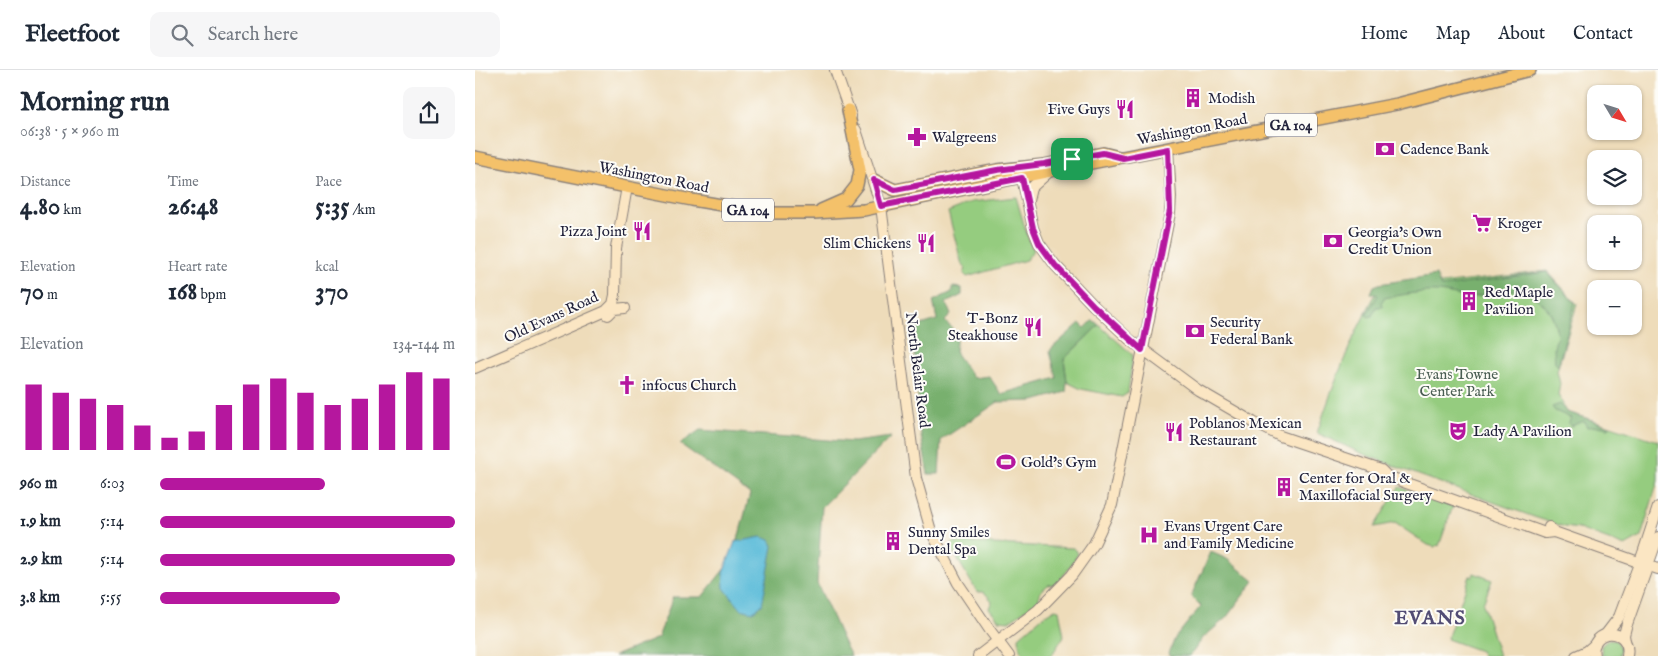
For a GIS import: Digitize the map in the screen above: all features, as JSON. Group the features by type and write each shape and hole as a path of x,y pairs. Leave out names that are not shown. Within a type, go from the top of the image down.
{"main road":[{"name":"Washington Road","path":"475,157 769,213 864,210 1397,104 1530,70"},
{"path":"814,213 845,198 857,185 860,170 848,110"},
{"name":"Washington Road","path":"874,180 895,190 997,170 1044,164 1103,153 1123,158"}],"street":[{"name":"North Belair Road","path":"835,70 874,180 881,206 916,478 931,531 957,583 1009,656"},
{"path":"978,656 1054,596 1094,544 1112,505 1170,210 1168,149"},
{"path":"1028,207 1031,188 1050,172"},
{"path":"1022,178 1033,228 1039,243 1055,265 1094,306 1142,350 1198,390 1232,411 1279,436 1381,470 1390,470 1545,533 1554,532 1658,569"},
{"name":"Old Evans Road","path":"475,368 606,311 613,304 615,295 616,248 627,186"},
{"path":"575,325 591,325 607,316 614,309 625,308"},
{"path":"1627,656 1628,650 1624,635 1658,507"},
{"path":"1594,656 1597,639 1606,634 1619,617 1643,564 1658,537"},
{"path":"1606,634 1617,634 1625,641"},
{"path":"1576,656 1587,651 1595,644"}],"green space":[{"path":"1016,197 1028,238 1034,250 1026,260 967,277 964,274 966,268 962,265 948,212 972,202"},
{"name":"Evans Towne Center Park","path":"1547,271 1577,304 1557,371 1560,384 1558,395 1567,412 1658,441 1658,481 1641,537 1625,546 1579,529 1565,527 1534,517 1394,466 1317,433 1344,361 1359,326 1377,292"},
{"path":"1547,272 1575,303 1558,366 1555,363 1554,348 1557,334 1554,320 1544,305 1537,299 1520,292 1502,290 1472,297 1438,292 1404,295 1384,298 1381,303 1383,307 1376,307 1372,316 1366,315 1378,295 1371,293 1374,286 1379,284 1436,275 1441,287"},
{"path":"952,287 962,288 962,295 946,303 951,315 945,321 957,334 955,352 973,378 989,376 1001,394 1057,378 1050,352 1051,349 1080,323 1085,328 1093,320 1099,325 1064,359 1067,382 1066,392 1034,401 998,402 941,440 939,474 928,474 921,436 914,343 918,326 937,320 933,301 952,292"},
{"path":"1099,325 1133,355 1128,393 1122,397 1081,389 1067,382 1064,359"},
{"path":"1560,404 1567,412 1610,426 1609,428 1587,427 1584,421 1571,426 1568,424 1571,418 1555,411 1552,407"},
{"path":"700,430 853,442 891,437 822,507 817,583 851,656 614,656 658,638 673,597 702,597 733,558 750,494 680,444"},
{"path":"1399,487 1453,506 1439,546 1428,545 1395,523 1374,527"},
{"path":"954,542 1073,548 1078,554 1056,584 1048,585 1039,593 1039,601 1009,621 999,620 989,608 992,601 984,592 977,592 951,548"},
{"path":"1211,552 1227,559 1254,581 1226,618 1203,638 1190,656 1171,656 1169,653 1175,638 1201,606 1191,596"},
{"path":"1474,573 1492,580 1483,604 1499,656 1483,656 1480,651 1447,639 1470,576 1473,576"},
{"path":"1055,609 1059,610 1064,636 1051,656 1025,656 1020,650 1019,637 1042,617"},
{"path":"1609,639 1619,644 1621,650 1619,656 1602,656 1601,646"}],"water":[{"path":"761,537 770,540 773,546 762,605 753,612 741,609 724,588 723,573 735,542"}],"place":[{"name":"Modish","path":"1193,98"},
{"name":"Five Guys","path":"1125,109"},
{"name":"Walgreens","path":"917,137"},
{"name":"Cadence Bank","path":"1385,149"},
{"name":"Kroger","path":"1482,223"},
{"name":"Pizza Joint","path":"642,231"},
{"name":"Georgia's Own Credit Union","path":"1333,241"},
{"name":"Slim Chickens","path":"926,243"},
{"name":"Red Maple Pavilion","path":"1469,301"},
{"name":"T-Bonz Steakhouse","path":"1033,327"},
{"name":"Security Federal Bank","path":"1195,331"},
{"name":"infocus Church","path":"627,385"},
{"name":"Lady A Pavilion","path":"1458,431"},
{"name":"Poblanos Mexican Restaurant","path":"1174,432"},
{"name":"Gold's Gym","path":"1006,462"},
{"name":"Center for Oral & Maxillofacial Surgery","path":"1284,487"},
{"name":"Evans Urgent Care and Family Medicine","path":"1149,535"},
{"name":"Sunny Smiles Dental Spa","path":"893,541"}],"district":[{"name":"EVANS","path":"1430,617"}],"route":[{"path":"1168,149 1170,210 1142,350 1094,306 1055,265 1039,243 1029,215 1022,178 881,206 874,180 895,190 997,170 1072,159 1103,153 1123,158 1168,149"}]}
